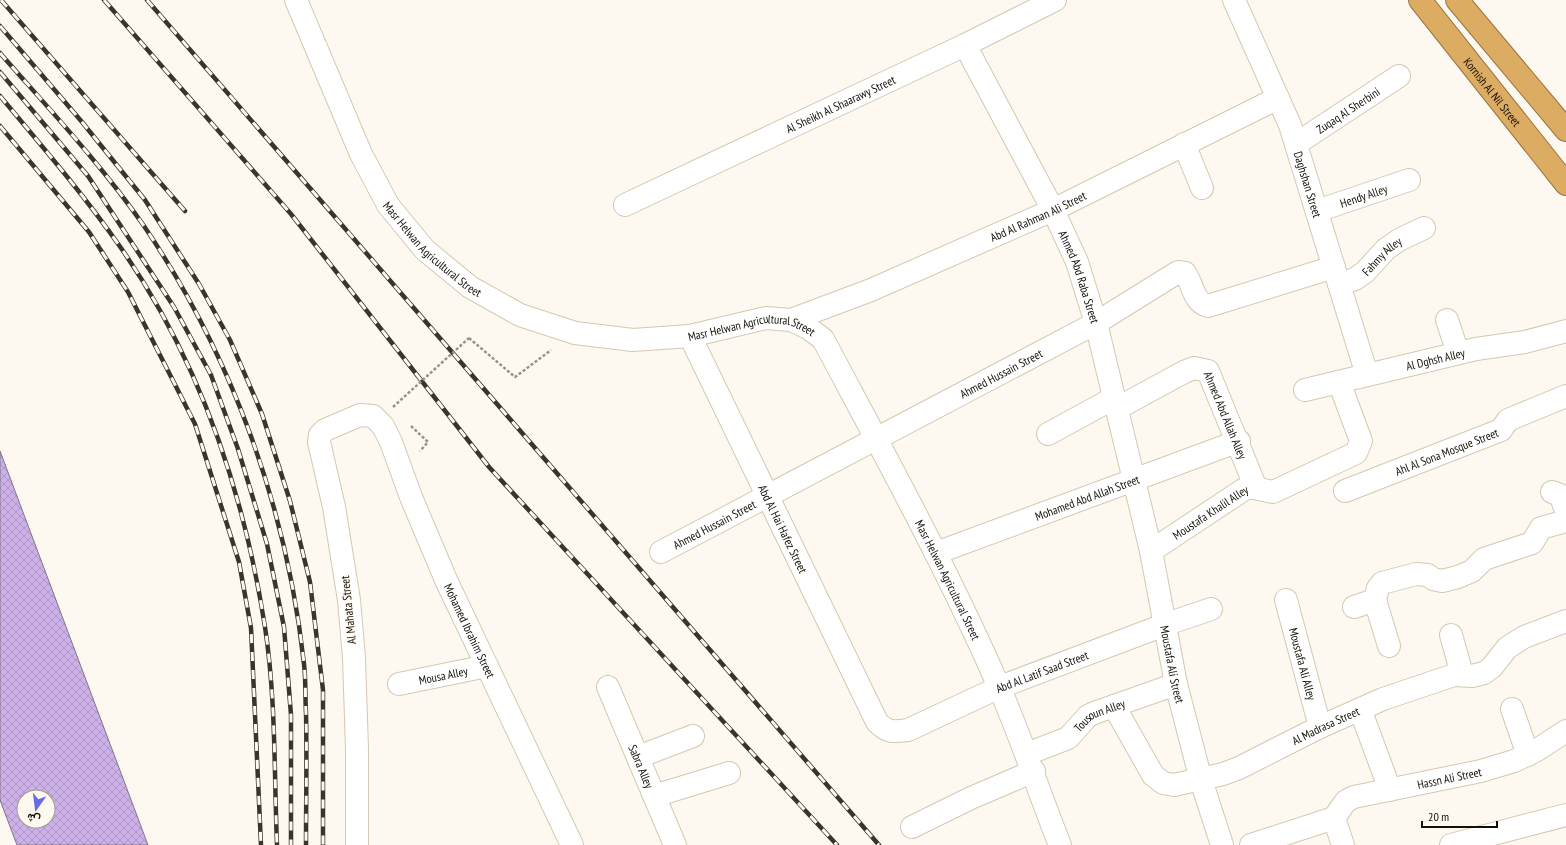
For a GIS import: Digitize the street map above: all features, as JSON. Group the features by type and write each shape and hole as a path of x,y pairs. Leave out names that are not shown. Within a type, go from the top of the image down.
{"highway":[{"name":"Kornish Al Nil Street","path":"1420,0 1566,184"},
{"path":"1457,0 1566,130"}],"street":[{"name":"Masr Helwan Agricultural Street","path":"296,0 361,154 388,205 425,250 470,287 520,315 575,333 633,340 690,336 766,318 791,320 808,328 822,339 936,553 1000,687 1060,845"},
{"name":"Al Sheikh Al Shaarawy Street","path":"625,205 965,45 1055,0"},
{"name":"Daghshan Street","path":"1234,0 1278,98 1296,144 1367,375"},
{"name":"Ahmed Abd Raba Street","path":"965,45 1053,210 1076,262 1096,323 1134,480"},
{"name":"Zuqaq Al Sherbini","path":"1296,144 1399,76"},
{"name":"Abd Al Rahman Ali Street","path":"791,320 871,290 1053,210 1278,98"},
{"path":"1184,144 1202,188"},
{"name":"Hendy Alley","path":"1317,211 1409,180"},
{"name":"Fahmy Alley","path":"1336,276 1355,279 1365,272 1386,249 1399,240 1424,228"},
{"name":"Ahmed Hussain Street","path":"661,552 1096,323 1178,272 1185,273 1197,299 1201,304 1208,306 1336,276"},
{"path":"1447,320 1458,353"},
{"name":"Al Dghsh Alley","path":"1305,390 1458,353 1525,342 1566,331"},
{"name":"Abd Al Hai Hafez Street","path":"690,336 877,722"},
{"name":"Ahmed Abd Allah Alley","path":"1048,434 1184,372 1194,368 1201,368 1208,371 1239,441 1256,488"},
{"name":"Moustafa Khalil Alley","path":"1151,551 1239,491 1249,487 1273,492 1356,453 1361,441 1339,382"},
{"name":"Ahl Al Sona Mosque Street","path":"1346,491 1501,430 1508,420 1566,396"},
{"name":"Al Mahata Street","path":"357,845 357,749 354,658 349,600 334,507 319,442 320,435 325,430 360,415 373,416"},
{"name":"Mohamed Ibrahim Street","path":"373,416 383,426 391,442 426,535 572,845"},
{"name":"Mohamed Abd Allah Street","path":"936,553 1239,441"},
{"name":"Moustafa Ali Street","path":"1134,480 1151,551 1176,684 1201,780 1222,845"},
{"path":"1552,492 1560,496 1566,510"},
{"path":"1389,646 1375,600 1378,588 1382,584 1416,574 1428,575 1433,579 1442,581 1458,577 1472,572 1484,559 1528,546 1532,543 1542,528 1566,521"},
{"name":"Moustafa Ali Alley","path":"1286,600 1320,727"},
{"path":"1354,607 1375,600"},
{"name":"Abd Al Latif Saad Street","path":"877,722 884,730 894,732 908,730 1000,687 1164,625 1211,609"},
{"name":"Al Madrasa Street","path":"1114,706 1153,775 1163,783 1174,785 1201,780 1239,768 1320,727 1383,699 1447,677 1462,674 1472,676 1484,673 1492,667 1507,648 1524,636 1566,621"},
{"path":"1451,636 1462,674"},
{"name":"Mousa Alley","path":"399,684 487,666"},
{"name":"Tousoun Alley","path":"912,827 971,798 1030,763 1068,738 1088,716 1176,684"},
{"name":"Sabra Alley","path":"608,687 675,845"},
{"path":"1360,709 1390,790"},
{"path":"1512,709 1528,755"},
{"name":"Hassn Ali Street","path":"1334,818 1346,801 1354,797 1481,771 1528,755 1566,731"},
{"path":"638,757 692,736"},
{"path":"654,796 729,773"},
{"path":"1451,845 1476,842 1566,815"},
{"path":"1251,845 1334,818 1343,845"}],"path":[{"path":"393,407 469,338 515,377 575,333"}],"building":[{"path":"0,451 148,845 17,845 0,800"}],"railway":[{"path":"1,0 185,211"},
{"path":"104,0 291,214 489,467 837,845"},
{"path":"147,0 879,845"},
{"path":"0,26 82,122 145,200 199,284 230,340 262,414 290,501 310,582 323,690 323,845"},
{"path":"0,53 92,159 144,226 204,327 229,381 251,435 269,491 284,548 296,606 304,664 306,730 306,845"},
{"path":"0,72 88,176 174,307 211,375 238,449 267,544 284,627 291,715 291,845"},
{"path":"0,96 92,209 121,248 149,291 195,382 214,429 231,478 245,527 265,627 269,654 273,708 277,845"},
{"path":"0,126 89,232 128,292 195,424 239,562 251,628 261,845"}]}
